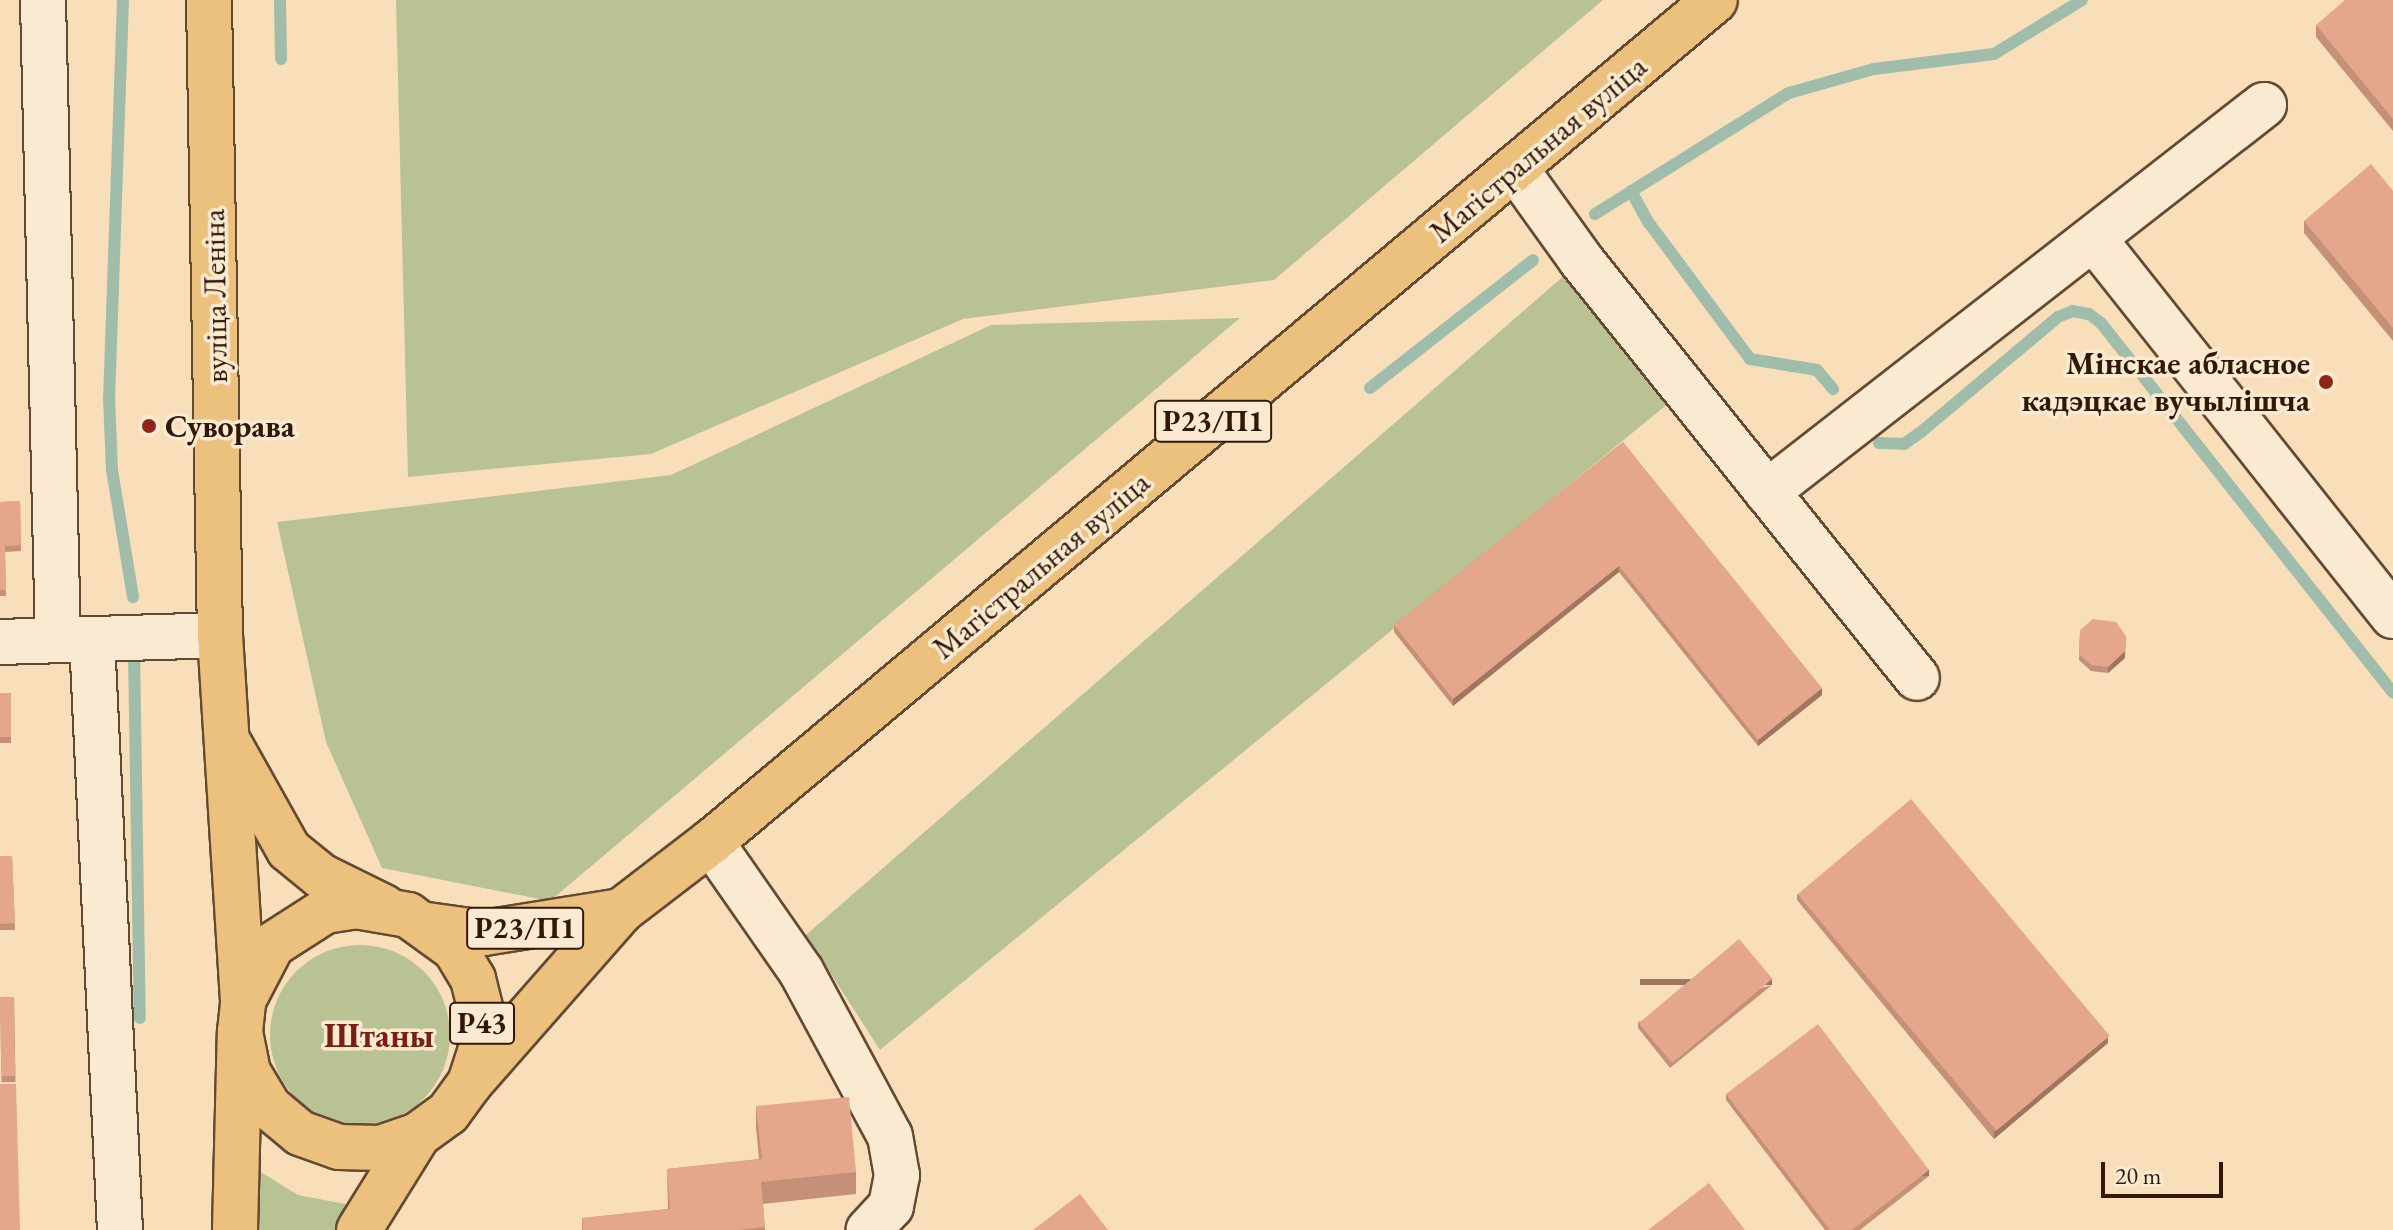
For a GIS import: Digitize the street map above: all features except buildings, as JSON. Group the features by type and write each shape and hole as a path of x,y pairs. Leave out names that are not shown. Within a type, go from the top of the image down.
{"main road":[{"name":"вуліца Леніна","path":"209,0 220,635 241,1016 235,1230"},
{"name":"Магістральная вуліца","path":"470,1083 621,911 711,842 1715,0"},
{"name":"вуліца Леніна","path":"225,736 289,850 321,876 387,908"},
{"name":"Р43","path":"387,908 427,925 455,949 473,979 482,1014 481,1037 470,1083 448,1113 418,1135 380,1148 339,1147 300,1133 262,1095 248,1072 241,1016 272,945 296,925 325,911 387,908"},
{"name":"Магістральная вуліца","path":"427,925 484,933 621,911"},
{"name":"Р43","path":"359,1230 418,1135"}],"street":[{"path":"43,0 75,639 120,1230"},
{"path":"1767,492 2264,105"},
{"path":"1515,168 1581,260 1917,678"},
{"path":"2094,239 2393,616"},
{"path":"0,642 220,635"},
{"path":"711,842 801,971 890,1136 897,1175 891,1206 869,1230"}],"green space":[{"path":"396,0 1603,0 1274,280 963,319 651,454 408,477"},
{"path":"1566,274 1670,402 880,1050 806,935"},
{"path":"1240,318 550,901 382,868 326,742 277,522 671,475 991,325"},
{"path":"360,945 395,952 424,971 443,1000 450,1035 443,1070 424,1099 395,1118 360,1125 325,1118 296,1099 277,1070 270,1035 277,1000 296,971 325,952"},
{"path":"259,1171 298,1195 361,1207 348,1230 254,1230"}],"waterway":[{"path":"123,0 109,398 112,470 133,597"},
{"path":"280,0 281,59"},
{"path":"1595,214 1789,93 1874,69 1994,54 2082,0"},
{"path":"1631,191 1649,223 1750,359 1817,370 1833,389"},
{"path":"1370,388 1533,260"},
{"path":"1879,443 1904,444 2058,317 2073,311 2089,314 2101,323 2393,693"},
{"path":"134,651 140,1018"}],"place":[{"name":"Мінскае абласное кадэцкае вучылішча","path":"2326,382"},
{"name":"Суворава","path":"149,426"}],"district":[{"name":"Штаны","path":"379,1036"}]}
